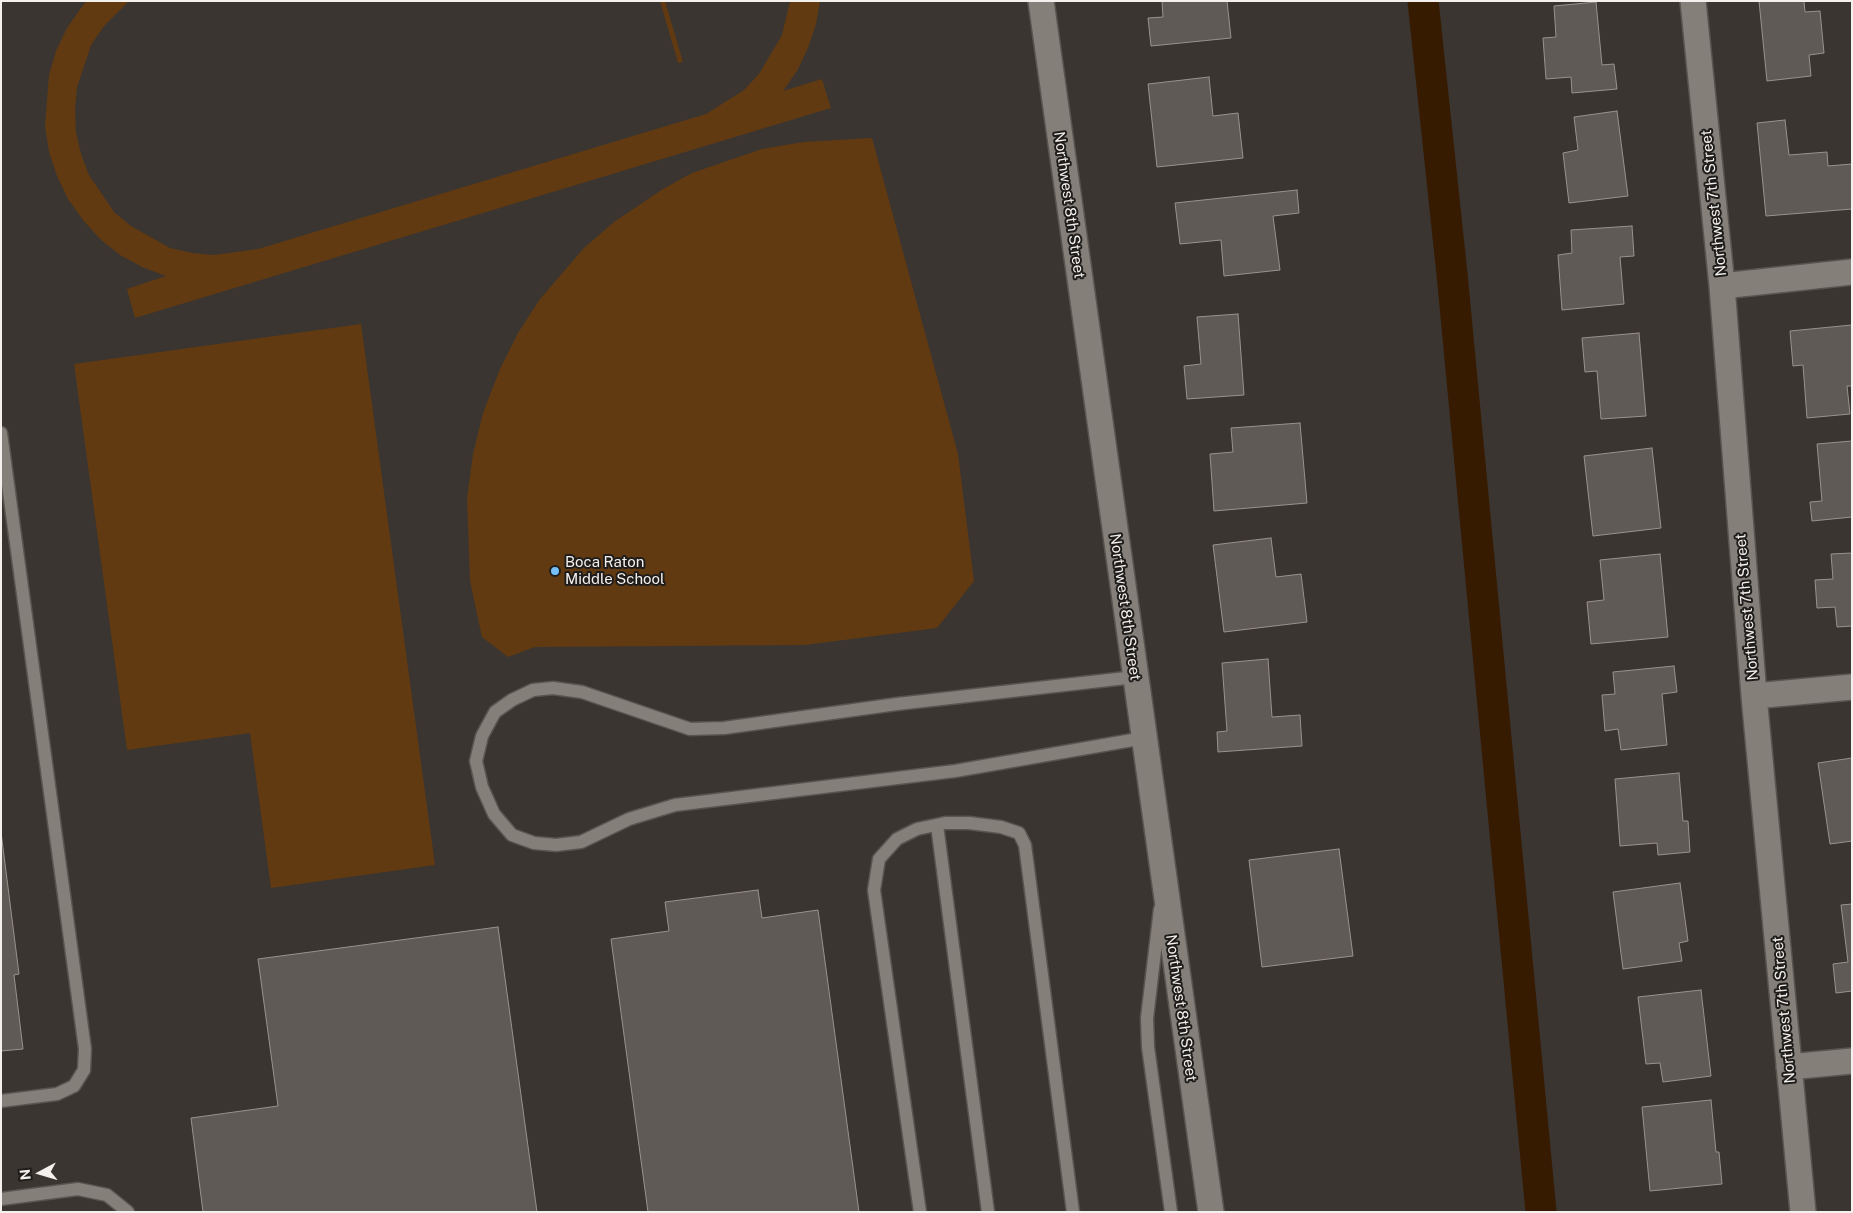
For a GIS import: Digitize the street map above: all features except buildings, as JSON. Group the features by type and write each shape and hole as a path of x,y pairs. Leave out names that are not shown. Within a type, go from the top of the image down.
{"street":[{"name":"Northwest 8th Street","path":"1041,1 1211,1212"},
{"name":"Northwest 7th Street","path":"1693,1 1722,286 1754,696 1803,1212"},
{"path":"1722,286 1852,272"},
{"path":"1754,696 1852,687"},
{"path":"1789,1067 1852,1061"}],"lane":[{"path":"1,433 85,1049 84,1070 74,1086 57,1094 1,1101"},
{"path":"1135,677 690,729 664,722 582,692 553,688 533,690 512,700 495,712 482,736 476,761 482,787 494,814 512,834 534,843 556,845 580,842 629,819 675,805 955,771 1144,738"},
{"path":"920,1212 874,890 879,860 897,838 917,829 937,825 969,823 1001,827 1019,833 1026,846 1073,1212"},
{"path":"937,825 988,1212"},
{"path":"1164,882 1147,1018 1148,1047 1171,1212"},
{"path":"1,1199 78,1189 108,1195 128,1212"}],"shaded area":[{"path":"86,1 129,1 104,26 91,45 77,87 76,132 81,154 89,175 114,212 131,226 170,248 192,253 214,255 258,249 706,114 744,90 759,74 782,35 790,1 820,1 816,24 808,48 797,71 783,91 822,79 831,108 135,318 127,289 166,276 142,267 120,255 100,239 68,199 57,176 49,152 45,126 49,75 56,51 67,28"},
{"path":"660,1 665,1 683,62 678,63"},
{"path":"872,138 958,454 974,581 937,628 805,645 535,647 508,657 482,637 470,581 467,498 473,454 483,413 500,369 518,333 540,299 584,248 614,222 663,189 692,173 762,149 803,142"},
{"path":"361,324 435,865 271,888 250,733 127,750 74,364"}],"waterway":[{"path":"1423,1 1452,274 1541,1212"}],"place":[{"name":"Boca Raton Middle School","path":"555,571"}]}
